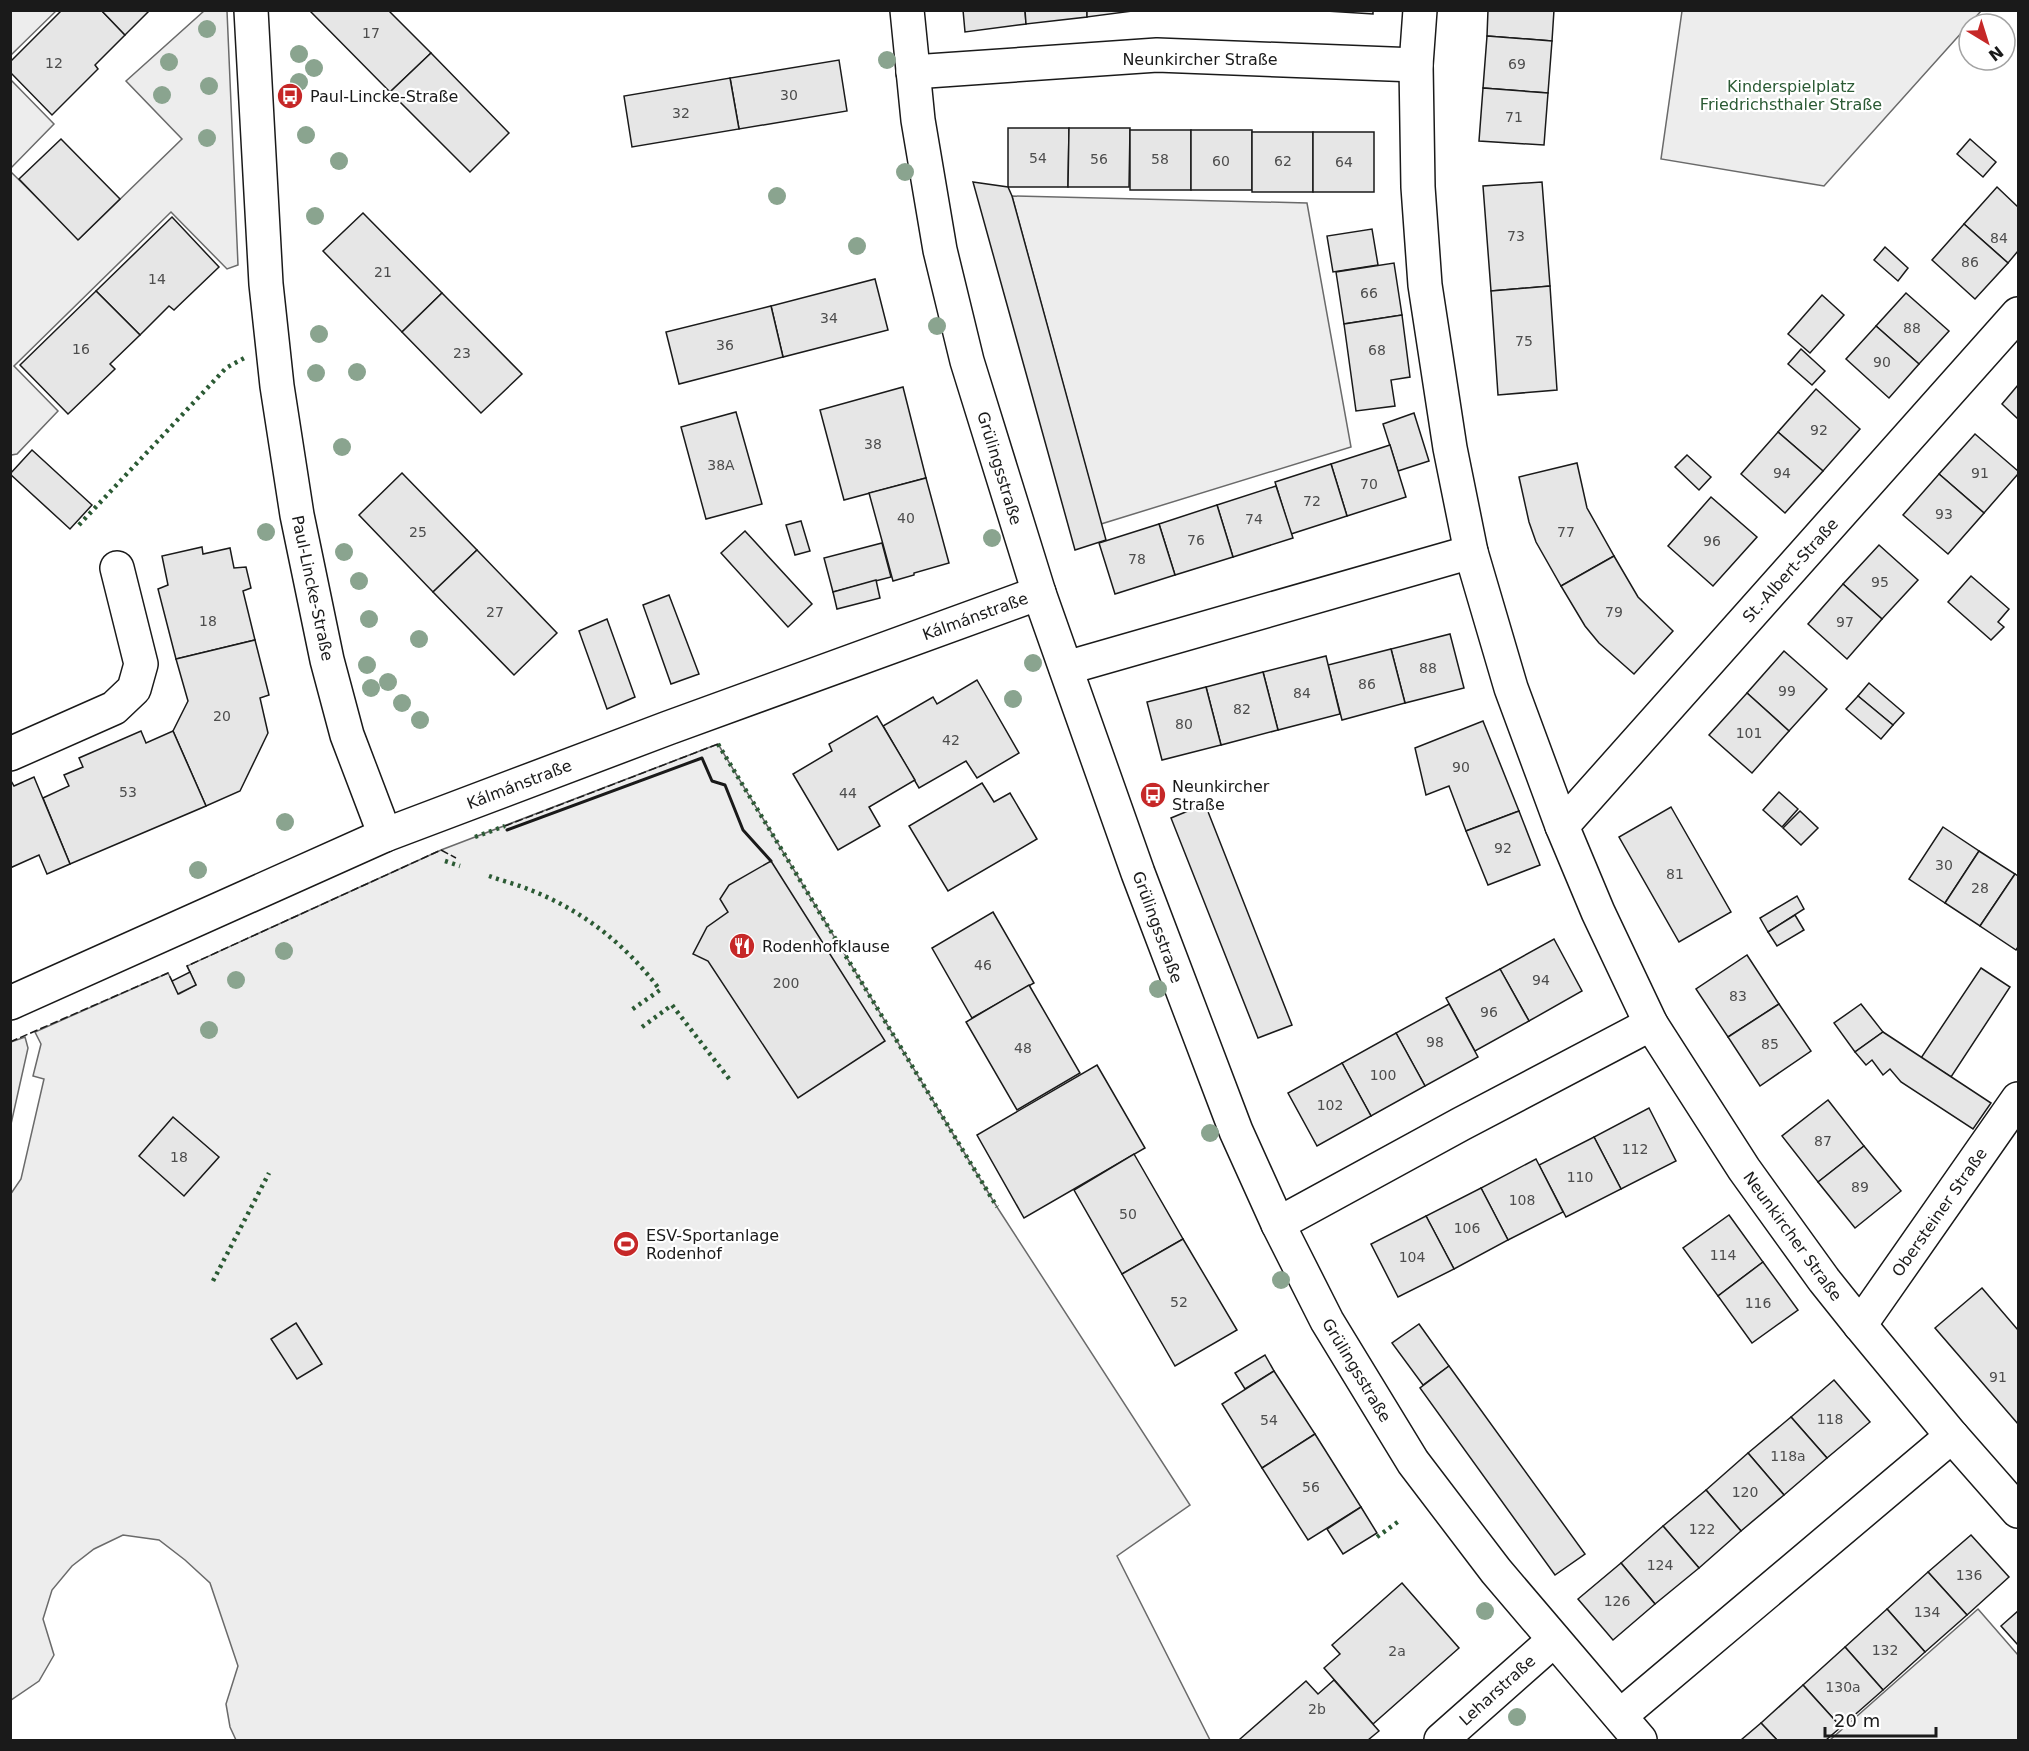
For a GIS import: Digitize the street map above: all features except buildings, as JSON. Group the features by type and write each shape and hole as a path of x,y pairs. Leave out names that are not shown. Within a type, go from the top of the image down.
{"street":[{"name":"Paul-Lincke-Straße","path":"251,10 265,274 277,386 297,515 327,660 347,735 385,835"},
{"name":"Grülingsstraße","path":"907,10 918,120 940,250 960,336 1039,593 1138,873 1197,1034 1236,1131 1278,1224 1327,1321 1413,1462 1496,1571 1640,1740"},
{"name":"Neunkircher Straße","path":"1420,10 1416,65 1418,187 1425,285 1450,448 1471,552 1511,688 1562,826 1598,912 1651,1024 1744,1169 1824,1280 1860,1325 1952,1436 2014,1498"},
{"name":"Neunkircher Straße","path":"913,72 1157,55 1416,65"},
{"name":"St.-Albert-Straße","path":"1562,826 2019,314"},
{"path":"1066,668 1471,552"},
{"path":"10,753 114,708 134,689 141,664 117,568"},
{"name":"Kálmánstraße","path":"10,1003 385,835 668,728 1039,593"},
{"path":"1278,1224 1651,1024"},
{"name":"Obersteiner Straße","path":"1860,1325 2019,1099"},
{"path":"1620,1716 1952,1436"},
{"name":"Leharstraße","path":"1441,1740 1554,1640"}],"green space":[{"path":"11,10 56,10 56,11 11,55"},
{"name":"Kinderspielplatz Friedrichsthaler Straße","path":"1682,10 1981,11 1957,12 1957,38 1824,186 1661,159"},
{"path":"204,11 227,11 238,265 227,269 171,212 14,366 58,411 17,454 11,455 11,172 79,239 182,139 126,81"},
{"path":"11,80 54,124 11,168"},
{"path":"1012,196 1307,203 1351,447 1101,524"},
{"name":"ESV-Sportanlage Rodenhof","path":"718,744 997,1207 1190,1505 1117,1556 1210,1740 236,1740 230,1727 226,1704 238,1666 210,1583 159,1540 123,1535 94,1549 72,1566 52,1590 43,1619 54,1655 39,1681 11,1700 10,1195 21,1179 44,1079 33,1076 41,1044 35,1032 168,973 179,994 196,985 187,966 441,850"},
{"path":"25,1037 28,1048 11,1124 11,1042"},
{"path":"1978,1609 2018,1655 2018,1740 1830,1740"}],"hedge":[{"path":"79,525 226,368 246,357"},
{"path":"718,744 997,1207"},
{"path":"475,837 505,826"},
{"path":"445,861 460,866"},
{"path":"489,876 528,889 570,909 604,932 634,959 660,990 630,1011"},
{"path":"642,1027 672,1005 730,1080"},
{"path":"213,1281 269,1173"},
{"path":"1377,1537 1399,1521"}],"fence":[{"path":"505,826 718,744"},
{"path":"190,972 187,966 441,850 456,858"},
{"path":"10,1042 168,973 172,981"}],"wall":[{"path":"507,830 702,758 712,781 725,785 743,830 771,861"}],"place":[{"name":"Paul-Lincke-Straße","path":"290,96"},
{"name":"Neunkircher Straße","path":"1153,795"},
{"name":"Rodenhofklause","path":"742,946"},
{"name":"ESV-Sportanlage Rodenhof","path":"626,1244"}]}
